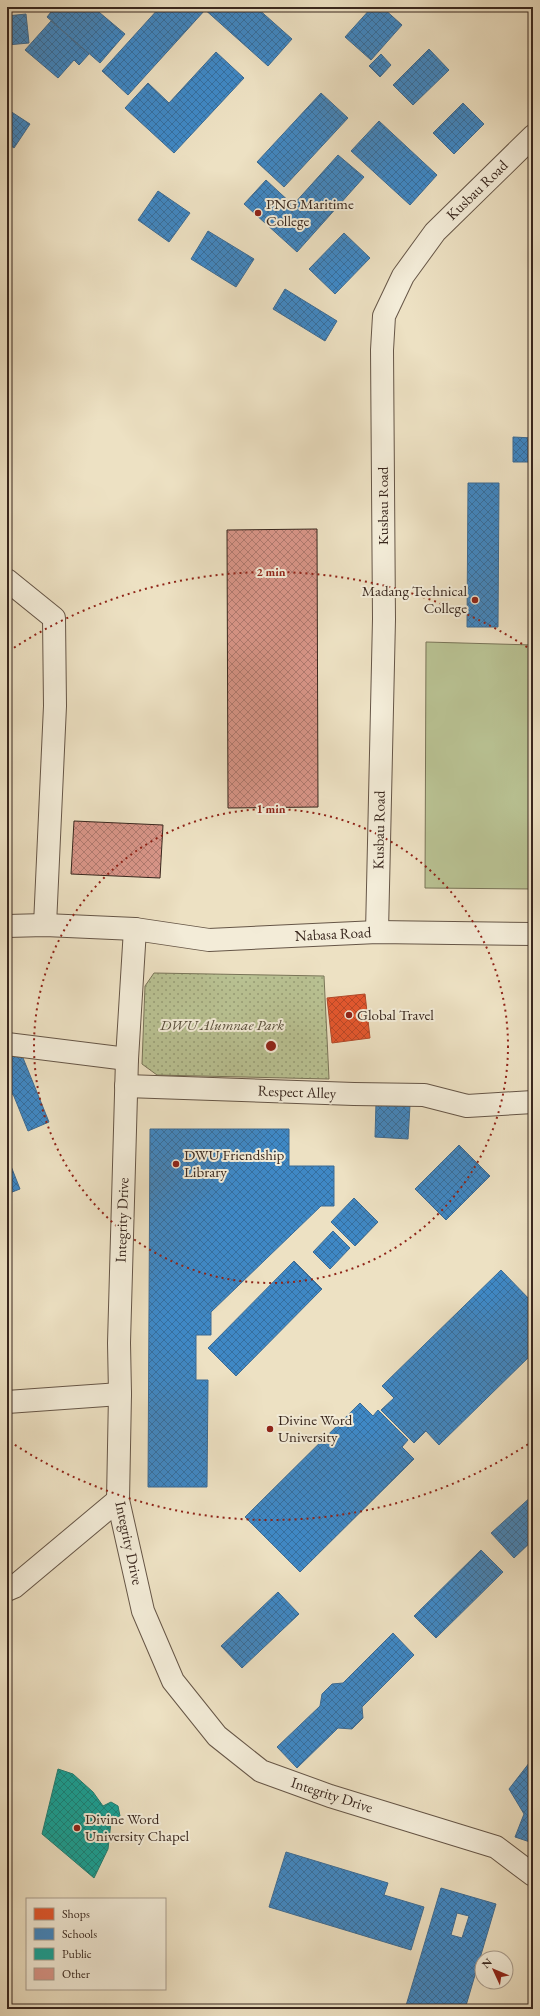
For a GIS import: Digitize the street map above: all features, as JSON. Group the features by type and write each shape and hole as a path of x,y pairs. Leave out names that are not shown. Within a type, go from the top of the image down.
{"street":[{"name":"Kusbau Road","path":"376,932 383,627 382,350 384,316 402,276 434,232 533,136"},
{"path":"7,580 54,618 55,706 45,925"},
{"name":"Nabasa Road","path":"7,926 45,925 135,930 209,940 376,932 533,934"},
{"name":"Integrity Drive","path":"135,930 126,1086 119,1343 120,1394 118,1500 143,1611 173,1681 217,1736 261,1771 330,1796 496,1847 533,1875"},
{"path":"7,1044 127,1058"},
{"name":"Respect Alley","path":"126,1086 424,1095 466,1106 533,1102"},
{"path":"7,1402 120,1394"},
{"path":"7,1590 14,1587 118,1500"}],"green space":[{"path":"426,642 533,645 533,889 425,888"},
{"name":"DWU Alumnae Park","path":"154,973 324,976 329,1079 157,1075 142,1064 145,986"}],"building: Shops":[{"path":"365,994 370,1038 332,1043 327,998"}],"building: Schools":[{"path":"55,7 93,7 125,34 100,63 47,17"},
{"path":"160,7 201,7 205,10 128,95 102,71"},
{"path":"202,7 256,7 292,39 268,66"},
{"path":"372,7 382,7 402,25 371,60 345,37"},
{"path":"527,7 533,7 533,13"},
{"path":"26,14 29,43 7,45 7,16"},
{"path":"51,21 89,54 79,65 74,60 58,78 25,50"},
{"path":"429,49 449,70 413,105 393,85"},
{"path":"216,52 244,78 174,153 125,108 148,83 169,103"},
{"path":"381,54 391,65 380,77 369,66"},
{"path":"321,93 348,118 284,187 257,162"},
{"path":"463,103 484,124 454,154 433,133"},
{"path":"7,109 30,124 14,148 7,143"},
{"path":"379,121 437,175 410,205 351,151"},
{"path":"338,155 364,177 297,252 244,204 266,180 293,205"},
{"path":"158,191 190,213 169,242 138,220"},
{"path":"208,231 254,259 236,287 191,259"},
{"path":"344,233 370,258 335,294 309,269"},
{"path":"285,289 337,321 325,341 273,309"},
{"path":"513,437 533,438 533,462 513,462"},
{"path":"468,483 499,483 498,627 467,627"},
{"path":"19,1048 49,1122 28,1131 13,1094 7,1096 7,1052"},
{"path":"376,1103 410,1105 408,1139 375,1137"},
{"path":"150,1129 289,1129 289,1166 334,1166 334,1206 321,1206 211,1312 211,1335 196,1335 196,1380 208,1380 207,1487 148,1487"},
{"path":"459,1145 490,1176 446,1220 415,1189"},
{"path":"7,1156 20,1189 7,1194"},
{"path":"354,1198 378,1222 355,1246 331,1222"},
{"path":"333,1231 350,1248 330,1269 313,1252"},
{"path":"294,1261 322,1289 236,1376 208,1348"},
{"path":"501,1270 533,1303 533,1353 439,1445 426,1431 414,1443 381,1410 394,1398 382,1386"},
{"path":"360,1403 373,1416 378,1410 408,1440 402,1447 414,1459 300,1572 245,1517"},
{"path":"533,1495 533,1540 514,1558 491,1533"},
{"path":"481,1550 503,1572 436,1638 414,1616"},
{"path":"278,1592 299,1614 242,1668 221,1646"},
{"path":"393,1633 414,1655 362,1707 363,1718 352,1729 338,1728 297,1768 277,1747 320,1706 322,1694 332,1684 343,1683"},
{"path":"533,1758 533,1843 515,1837 524,1814 509,1789"},
{"path":"286,1852 388,1883 384,1895 424,1907 411,1950 269,1907"},
{"path":"441,1888 496,1904 482,1950 474,1950 474,1979 465,2009 405,2009","holes":["457,1913 469,1916 462,1938 451,1935"]}],"building: Public":[{"name":"Divine Word University Chapel","path":"58,1769 73,1774 93,1792 103,1806 111,1802 118,1806 120,1816 111,1822 108,1849 94,1878 42,1834"}],"building: Other":[{"path":"317,529 318,807 228,808 227,530"},
{"path":"74,821 163,825 160,878 71,874"}],"place":[{"name":"PNG Maritime College","path":"258,213"},
{"name":"Madang Technical College","path":"475,600"},
{"name":"Global Travel","path":"349,1015"},
{"name":"DWU Friendship Library","path":"176,1164"},
{"name":"Divine Word University","path":"270,1429"},
{"name":"Divine Word University Chapel","path":"77,1828"}]}
